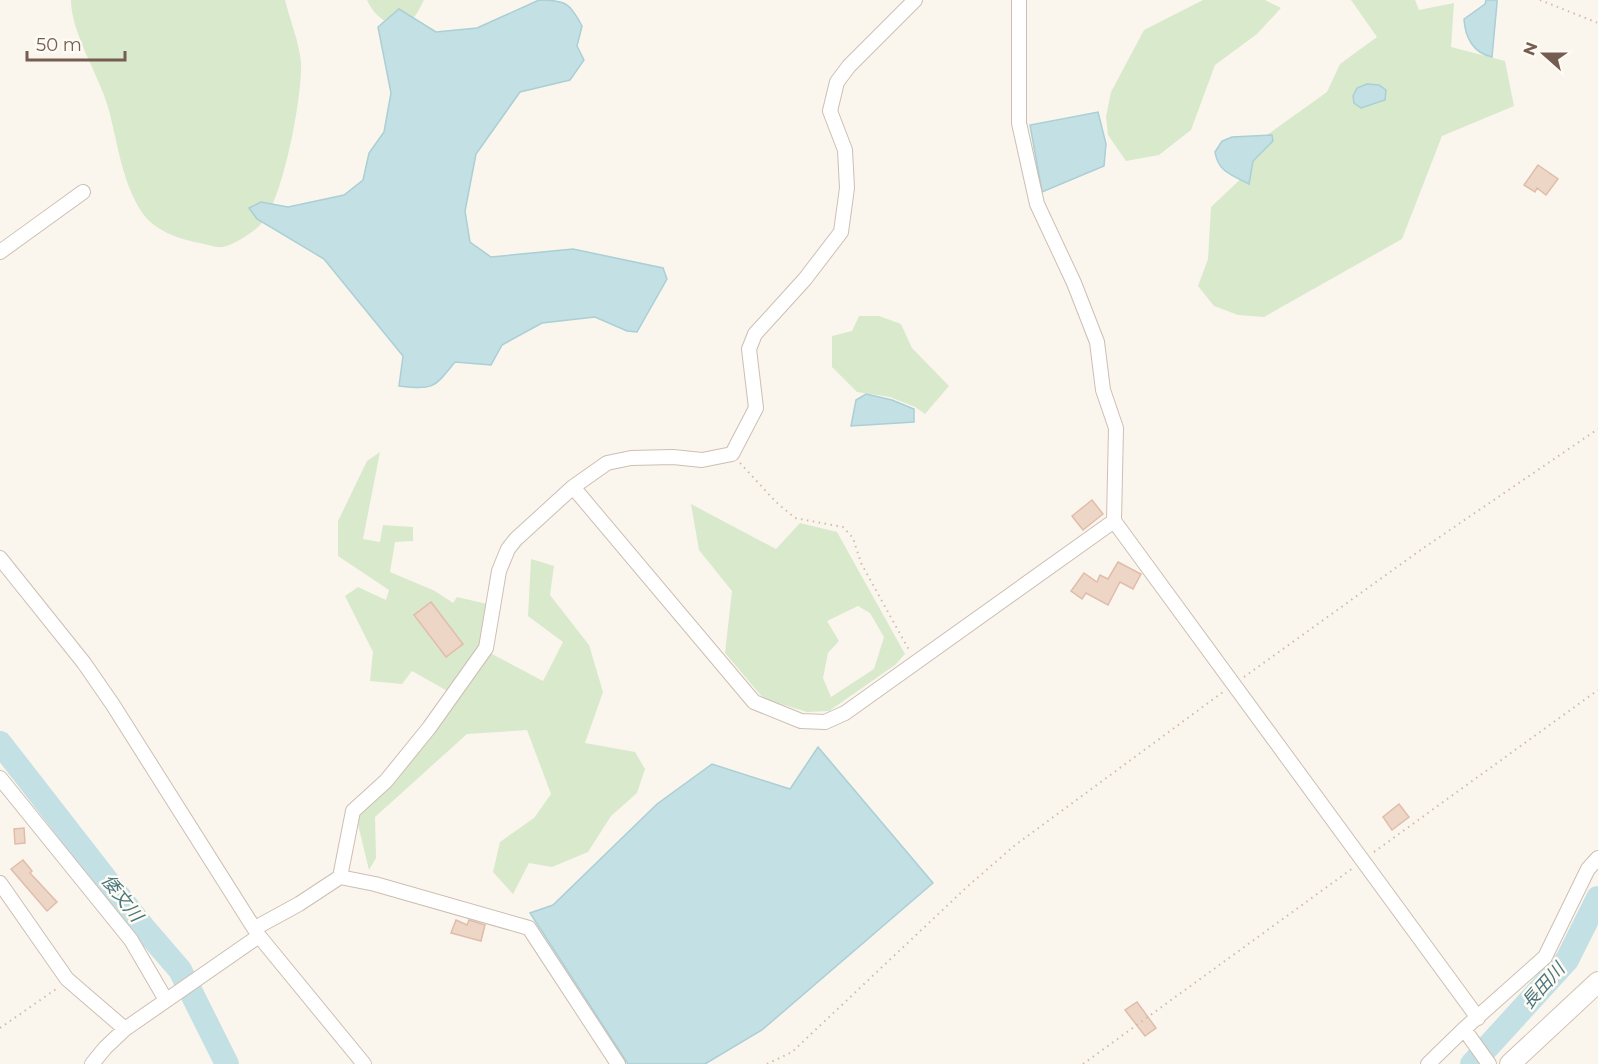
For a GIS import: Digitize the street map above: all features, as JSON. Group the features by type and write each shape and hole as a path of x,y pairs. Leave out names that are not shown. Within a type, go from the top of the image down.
{"main road":[{"path":"1510,1064 1598,982"}],"street":[{"path":"340,877 353,811 386,781 429,728 486,648 500,571 508,549 573,487 607,463 631,458 673,457 702,460 732,454 756,408 749,349 755,334 805,279 841,232 847,188 845,150 830,111 837,82 849,66 915,0"},
{"path":"1019,0 1019,123 1037,204 1074,283 1097,342 1103,390 1116,428 1114,521 1478,1018"},
{"path":"0,252 83,192"},
{"path":"573,487 754,702 801,721 825,722 844,713 1114,521"},
{"path":"0,558 84,663 114,705 257,932 364,1064"},
{"path":"0,778 131,940 169,998"},
{"path":"1428,1064 1545,957 1588,869 1598,858"},
{"path":"92,1064 105,1047 125,1029 257,932 340,877 375,884 529,928 618,1064"},
{"path":"0,883 68,979 125,1029"},
{"path":"1464,1029 1489,1064"}],"path":[{"path":"1540,0 1598,22"},
{"path":"767,1064 792,1052 968,886 1014,846 1422,549 1598,429"},
{"path":"732,454 776,502 795,518 843,527 853,538 861,563 915,662"},
{"path":"1083,1064 1598,690"},
{"path":"0,1028 56,990 68,979"}],"green space":[{"path":"71,0 285,0 300,54 299,97 290,146 277,194 269,212 253,231 231,244 217,247 175,236 146,218 129,186 108,107 80,40 72,13"},
{"path":"367,0 424,0 414,17 407,22 393,24 380,18"},
{"path":"1203,0 1265,0 1281,8 1257,34 1215,65 1191,130 1159,155 1126,161 1108,135 1106,117 1111,92 1144,30"},
{"path":"1351,0 1415,0 1419,10 1454,3 1451,47 1505,61 1514,106 1442,136 1402,239 1264,317 1238,315 1214,306 1198,286 1208,259 1211,207 1246,174 1257,142 1327,92 1340,64 1377,37"},
{"path":"859,316 879,316 901,324 912,348 949,386 925,414 915,407 890,397 857,392 832,367 832,336 852,331"},
{"path":"380,452 363,539 380,542 383,525 413,527 413,541 395,542 390,572 435,591 453,603 457,597 487,604 492,654 543,681 563,642 528,616 531,559 554,566 550,595 589,645 603,692 585,743 635,752 645,769 637,793 611,816 588,852 552,867 529,863 513,894 493,872 500,842 534,818 551,794 527,730 467,734 375,817 376,858 369,870 356,816 458,697 412,671 402,684 370,681 373,652 345,596 358,587 386,600 389,590 338,556 338,521 367,461"},
{"path":"691,504 776,549 800,523 837,532 905,654 895,665 829,711 807,712 764,699 725,653 732,591 699,550","holes":["858,606 870,613 884,637 874,669 831,697 823,678 828,653 839,641 827,621"]}],"water":[{"path":"539,0 561,2 574,12 582,26 577,46 584,60 570,80 520,92 476,154 465,211 470,242 491,257 573,249 663,268 667,279 637,332 627,331 595,317 542,323 502,345 491,365 455,362 432,385 420,388 399,386 403,356 324,259 257,219 249,208 261,202 288,207 344,195 363,180 369,153 384,132 391,93 378,27 399,9 436,32 477,28"},
{"path":"1486,0 1497,0 1492,57 1480,52 1471,43 1464,19 1485,4"},
{"path":"1367,84 1379,85 1386,90 1385,100 1361,108 1354,103 1353,96 1357,88"},
{"path":"1098,112 1106,144 1104,166 1042,192 1030,125"},
{"path":"1272,135 1273,141 1253,161 1249,184 1227,172 1219,164 1215,152 1222,141 1232,137"},
{"path":"866,394 892,400 914,409 914,422 851,426 856,400"},
{"path":"818,747 933,883 762,1030 705,1064 628,1064 530,913 553,905 657,804 712,764 790,789"}],"building":[{"path":"1538,165 1558,179 1546,195 1537,188 1535,192 1524,185"},
{"path":"1092,500 1103,514 1083,530 1072,516"},
{"path":"1118,562 1141,574 1133,589 1120,582 1108,605 1086,593 1082,599 1071,591 1084,573 1097,582 1100,575 1108,579"},
{"path":"431,602 463,644 446,657 414,615"},
{"path":"1399,804 1409,817 1392,830 1383,817"},
{"path":"24,828 25,843 15,844 14,829"},
{"path":"23,860 32,871 30,873 57,902 47,911 11,869"},
{"path":"456,920 467,925 469,920 485,925 481,941 451,933"},
{"path":"1137,1002 1156,1028 1145,1036 1125,1010"}],"waterway":[{"name":"倭文川","path":"0,743 143,927 180,970 227,1064"},
{"name":"長田川","path":"1472,1064 1567,960 1598,898"}]}
